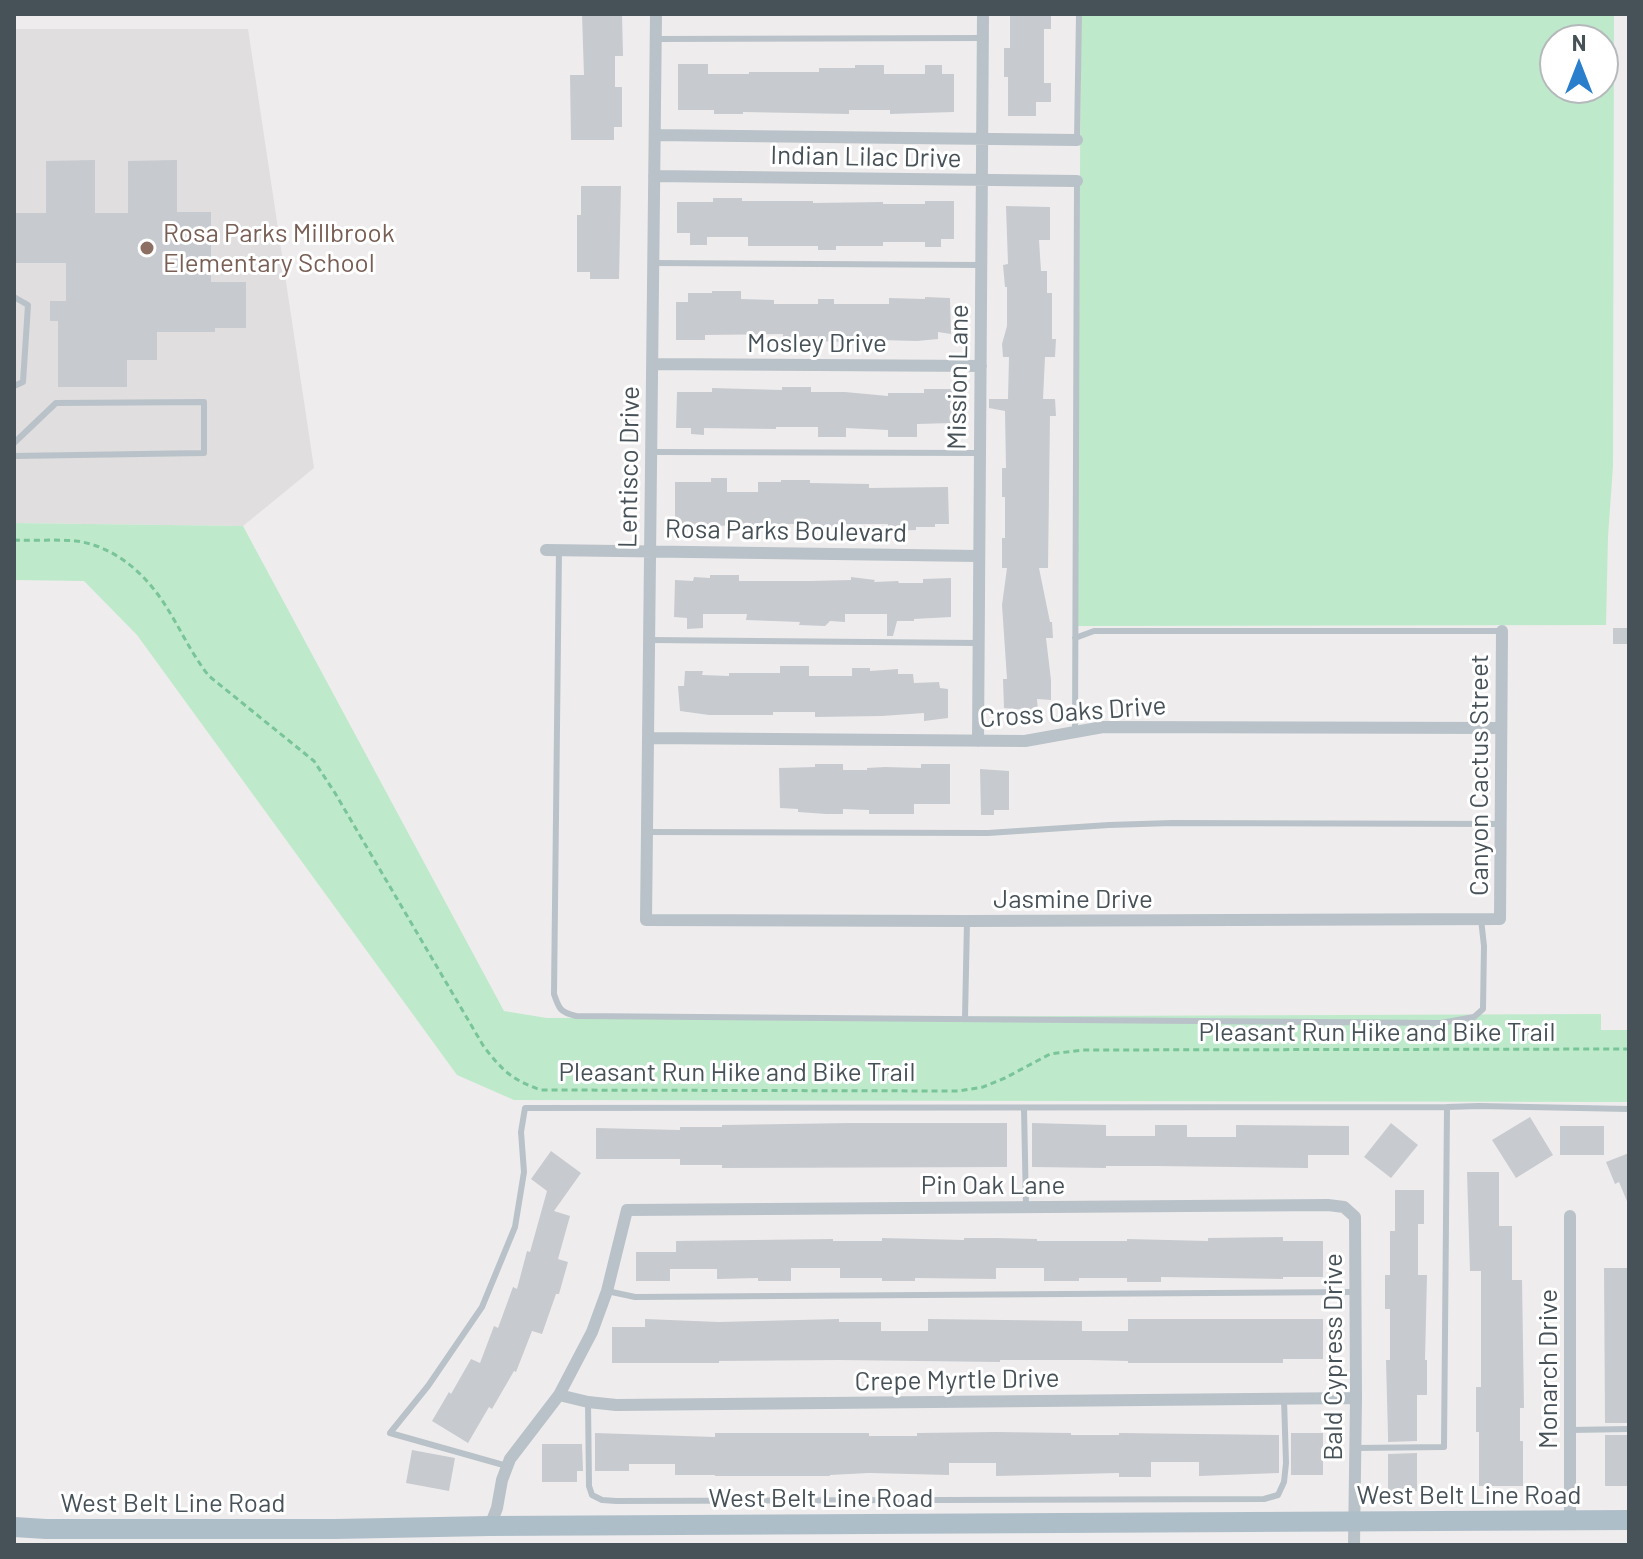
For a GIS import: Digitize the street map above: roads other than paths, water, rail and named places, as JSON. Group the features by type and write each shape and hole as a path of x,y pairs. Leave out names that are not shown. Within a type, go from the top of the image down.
{"main road":[{"name":"West Belt Line Road","path":"14,1527 335,1529 490,1526 615,1535 1629,1520"}],"street":[{"name":"Lentisco Drive","path":"646,920 656,14"},
{"name":"Mission Lane","path":"978,741 983,14"},
{"name":"Indian Lilac Drive","path":"655,135 1077,140"},
{"name":"Indian Lilac Drive","path":"654,176 1077,181"},
{"name":"Mosley Drive","path":"652,364 981,366"},
{"name":"Rosa Parks Boulevard","path":"552,550 978,556"},
{"name":"Canyon Cactus Street","path":"1500,919 1502,631"},
{"name":"Cross Oaks Drive","path":"649,738 1025,741 1103,727 1500,728"},
{"name":"Jasmine Drive","path":"646,920 1500,919"},
{"name":"Pin Oak Lane","path":"607,1291 627,1210 1328,1205 1344,1207 1355,1217"},
{"name":"Monarch Drive","path":"1570,1216 1570,1521"},
{"name":"Bald Cypress Drive","path":"1354,1545 1355,1217"},
{"path":"490,1526 510,1459 559,1395 592,1332 607,1291"},
{"name":"Crepe Myrtle Drive","path":"559,1395 588,1402 632,1405 1356,1398"}],"lane":[{"path":"1077,140 1079,14"},
{"path":"656,39 983,38"},
{"path":"1075,733 1077,181"},
{"path":"653,263 982,265"},
{"path":"14,297 28,305 23,382 14,386"},
{"path":"14,443 56,403 204,402 204,453 14,456"},
{"path":"652,452 980,453"},
{"path":"552,550 554,994 559,1008 566,1013 576,1016 1461,1021 1474,1017 1483,1009 1481,919"},
{"path":"1075,638 1094,631 1502,631"},
{"path":"650,640 978,643"},
{"path":"648,832 988,833 1172,823 1500,824"},
{"path":"965,1018 967,921"},
{"path":"507,1466 390,1433 428,1386 488,1294 515,1227 524,1172 521,1132 525,1108 1479,1106 1629,1109"},
{"path":"1355,1448 1444,1447 1447,1107"},
{"path":"1024,1108 1026,1207"},
{"path":"607,1291 635,1297 1356,1292"},
{"path":"588,1402 589,1486 592,1495 602,1500 1232,1500 1264,1499 1278,1495 1284,1482 1286,1463 1284,1399"},
{"path":"1570,1430 1629,1429"}],"place":[{"name":"Rosa Parks Millbrook Elementary School","path":"147,248"}]}
